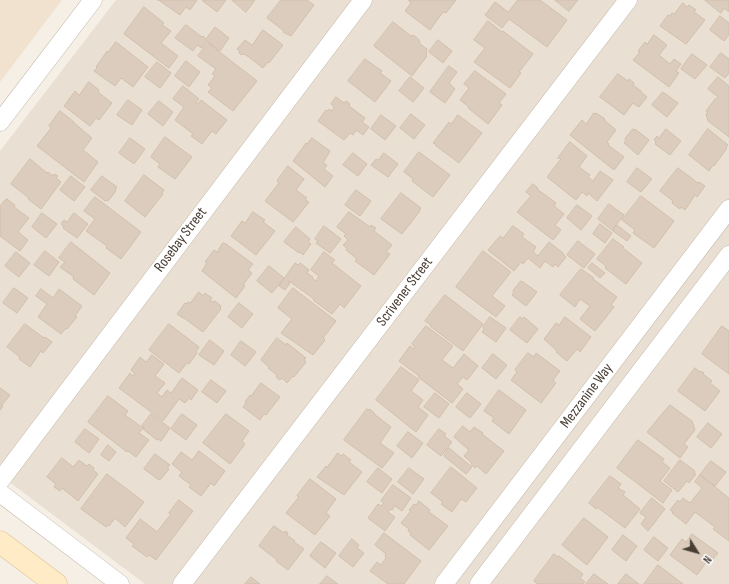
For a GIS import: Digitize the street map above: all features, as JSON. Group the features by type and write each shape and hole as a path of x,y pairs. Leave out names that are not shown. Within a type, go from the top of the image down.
{"main road":[{"path":"0,542 56,584"}],"street":[{"path":"0,122 93,0"},
{"name":"Rosebay Street","path":"0,481 363,0"},
{"name":"Scrivener Street","path":"182,584 628,0"},
{"name":"Mezzanine Way","path":"444,584 729,209"},
{"name":"Mezzanine Way","path":"479,584 729,255"},
{"path":"0,493 120,584"}],"shaded area":[{"path":"0,0 62,0 0,82"},
{"path":"116,0 729,0 729,584 145,584 0,475 0,151"}],"building":[{"path":"158,0 197,0 190,10 186,7 180,15"},
{"path":"203,0 226,0 217,12"},
{"path":"232,0 255,0 246,12"},
{"path":"281,0 307,0 314,5 291,36 283,32 284,31 267,18"},
{"path":"409,0 456,0 446,13 443,12 430,30 405,11 411,3"},
{"path":"518,0 540,0 567,20 547,47 509,19 502,28 485,15 495,2 508,12"},
{"path":"555,0 578,0 569,11"},
{"path":"705,0 729,0 729,12 724,8 721,13"},
{"path":"683,3 687,7 689,5 696,10 694,12 705,20 686,44 660,26 668,15 670,16 672,13 674,14"},
{"path":"144,7 164,23 162,25 171,31 161,43 178,56 169,68 124,34"},
{"path":"720,16 729,23 729,35 724,41 710,30"},
{"path":"488,21 533,54 519,72 521,73 510,88 474,62 485,48 474,40"},
{"path":"393,22 411,36 413,35 416,37 420,44 427,49 427,56 412,76 374,46"},
{"path":"186,25 206,39 215,27 229,38 220,51 207,41 202,48 197,45 193,51 175,38"},
{"path":"263,30 283,45 269,63 268,62 263,68 246,55 239,53 240,51 237,49 245,40 252,45"},
{"path":"654,35 667,45 659,55 670,64 674,59 681,64 676,71 679,73 669,87 633,60 640,52 638,51 645,42 647,44"},
{"path":"438,40 452,51 443,63 429,52"},
{"path":"116,42 148,67 133,87 121,78 115,86 94,71 107,51 108,52"},
{"path":"208,43 257,81 233,111 208,92 212,88 208,85 215,76 212,74 216,69 198,56"},
{"path":"721,53 729,59 729,73 725,78 710,67"},
{"path":"692,54 707,65 695,79 681,69"},
{"path":"365,59 382,71 380,73 391,81 375,102 348,81"},
{"path":"186,61 200,72 189,87 175,76"},
{"path":"157,62 171,73 160,88 145,77"},
{"path":"449,66 457,72 449,83 455,89 445,103 430,92"},
{"path":"475,71 506,94 499,103 502,105 488,124 460,100 469,88 464,84"},
{"path":"618,74 628,81 629,79 634,83 633,85 647,97 639,107 633,103 624,115 600,97"},
{"path":"410,77 424,88 413,102 399,91"},
{"path":"718,77 729,86 729,137 708,121 706,114 708,112 706,111 718,97 708,89"},
{"path":"89,82 99,90 98,92 112,103 99,120 96,118 90,126 64,106 75,91 79,95"},
{"path":"183,86 199,99 196,102 198,104 201,100 227,120 216,134 212,131 202,144 191,136 193,134 175,120 184,107 173,99"},
{"path":"663,92 678,103 667,117 652,105"},
{"path":"336,97 344,103 346,101 350,104 349,106 365,118 362,122 369,127 363,135 356,130 353,135 350,133 344,140 318,121 326,110 328,111 329,109 332,111 334,107 331,104"},
{"path":"128,100 142,110 132,125 117,115"},
{"path":"159,101 173,112 163,126 148,114"},
{"path":"60,111 92,138 83,150 98,162 84,182 37,146 51,128 49,126"},
{"path":"594,113 605,119 604,120 616,130 607,142 609,144 608,145 624,157 614,170 570,135 582,120 586,124"},
{"path":"411,114 425,125 414,139 400,128"},
{"path":"381,115 396,126 385,140 371,129"},
{"path":"458,115 482,133 459,163 433,143 449,122 451,124"},
{"path":"633,129 649,140 638,155 624,143 626,140 625,139"},
{"path":"666,129 681,141 670,155 655,144 656,142 654,140 657,136 659,138"},
{"path":"708,129 728,145 709,171 689,155"},
{"path":"165,137 192,157 175,179 158,167 160,164 151,157"},
{"path":"130,138 145,149 134,164 119,153"},
{"path":"312,138 330,151 323,163 327,165 324,169 333,176 325,187 293,161 306,143 307,144"},
{"path":"570,142 587,156 579,167 590,175 588,177 593,181 600,171 613,180 597,201 588,193 587,196 582,192 576,200 547,177 561,159 558,158"},
{"path":"419,152 450,175 433,197 412,181 413,179 404,172"},
{"path":"353,153 367,164 358,176 343,165"},
{"path":"384,153 398,164 388,177 371,165"},
{"path":"30,159 47,173 48,172 53,176 54,174 58,176 56,178 61,182 41,209 11,184"},
{"path":"288,166 304,179 296,190 307,198 305,200 309,202 293,222 265,201 279,183 277,181"},
{"path":"637,168 652,179 641,192 627,182"},
{"path":"678,168 698,183 699,182 705,186 697,197 695,195 685,210 681,207 680,209 672,203 673,201 660,191"},
{"path":"144,175 164,190 162,193 163,194 145,217 125,201"},
{"path":"71,176 85,187 74,201 60,190"},
{"path":"102,176 117,187 115,190 116,191 108,201 105,201 91,190"},
{"path":"533,184 538,188 537,189 556,203 554,206 564,214 555,225 561,230 553,240 517,212 531,196 526,192"},
{"path":"356,190 371,201 360,216 345,205"},
{"path":"401,193 421,208 402,234 381,219"},
{"path":"641,196 674,221 654,248 633,233 635,230 622,220"},
{"path":"95,197 141,232 121,259 106,248 107,246 86,231 95,219 84,211"},
{"path":"7,199 15,205 14,207 29,218 18,232 28,240 20,251 0,236 0,206"},
{"path":"609,204 624,215 612,230 598,219"},
{"path":"577,205 592,216 581,230 567,218"},
{"path":"253,212 265,220 263,222 275,231 256,255 231,236 242,221 245,223"},
{"path":"349,212 370,227 371,225 376,228 374,231 392,245 386,252 390,254 374,275 355,261 357,259 346,250 347,248 343,245 348,240 344,236 346,234 337,227"},
{"path":"42,213 57,224 46,238 32,227"},
{"path":"74,213 88,224 77,238 63,228 64,226 61,224 64,220 67,222"},
{"path":"600,224 612,233 605,243 593,234"},
{"path":"617,225 631,236 627,241 613,231"},
{"path":"324,226 341,239 330,253 316,243 318,241 315,239"},
{"path":"513,226 524,234 522,237 536,247 533,252 538,256 549,242 566,257 558,267 555,264 553,267 545,261 540,268 528,258 523,264 521,262 514,271 488,250 500,236 503,238"},
{"path":"296,227 310,239 308,242 311,244 303,255 284,242"},
{"path":"613,239 642,263 626,284 605,268 606,266 597,259"},
{"path":"578,241 595,254 584,268 567,255"},
{"path":"71,242 110,273 94,295 60,267 65,262 59,258"},
{"path":"223,243 253,264 248,270 252,273 236,298 202,271 207,263 205,262 214,250 217,252"},
{"path":"45,251 59,262 49,276 34,265"},
{"path":"483,251 511,272 492,296 505,306 496,317 456,287"},
{"path":"16,252 30,263 19,277 5,266"},
{"path":"324,252 335,260 332,263 361,286 344,308 340,304 332,314 289,281 288,282 290,283 285,290 279,286 295,263 298,265 300,263 309,270 307,273 316,281 319,276 311,270"},
{"path":"592,263 605,273 600,278 588,268"},
{"path":"269,266 284,278 272,293 257,281"},
{"path":"581,269 617,297 611,305 614,307 595,331 580,319 590,306 580,299 575,307 560,295"},
{"path":"521,281 537,292 526,306 512,295 514,292 513,291"},
{"path":"14,288 28,298 17,313 3,303"},
{"path":"293,288 336,321 323,338 325,340 313,355 281,333 292,319 278,308"},
{"path":"41,289 53,298 59,289 82,306 75,316 77,317 61,334 38,317 47,304 36,296"},
{"path":"199,292 203,296 205,293 212,298 210,300 213,302 215,301 221,306 221,309 203,332 177,314 185,303 190,303"},
{"path":"445,295 483,324 463,351 425,321"},
{"path":"239,303 253,314 242,328 228,317"},
{"path":"490,317 506,328 496,342 482,332 484,329 483,327"},
{"path":"520,317 523,319 524,317 538,329 527,343 510,330"},
{"path":"565,317 591,337 580,352 577,349 567,361 544,339 556,323 559,325"},
{"path":"25,324 52,342 43,353 41,351 30,367 7,347"},
{"path":"169,324 199,347 196,352 197,353 189,364 187,363 179,373 149,350"},
{"path":"426,326 453,346 442,360 453,368 464,354 478,366 467,380 463,377 457,384 463,389 452,403 399,361 410,346 414,349 415,347 412,344"},
{"path":"722,326 729,331 729,374 702,354"},
{"path":"277,338 286,345 287,343 306,358 304,360 306,362 287,383 282,378 280,380 276,377 277,375 261,360"},
{"path":"210,340 224,351 214,365 199,355"},
{"path":"241,341 256,352 245,366 231,355"},
{"path":"528,353 534,357 536,353 560,371 553,380 556,383 541,403 511,380 517,372 515,370"},
{"path":"493,354 507,365 496,379 482,368"},
{"path":"152,355 164,364 155,376 165,383 157,393 162,397 167,390 171,393 182,378 198,390 191,400 189,398 185,403 179,399 163,421 119,388 130,373 133,376 135,374 131,370 140,357 146,362"},
{"path":"401,367 419,380 411,391 423,400 418,407 428,415 416,432 376,400"},
{"path":"695,368 704,373 703,374 712,381 710,383 720,391 705,411 678,391"},
{"path":"211,380 226,391 217,403 202,392"},
{"path":"261,383 280,397 266,415 264,414 260,420 243,407 250,395 251,396"},
{"path":"0,388 10,395 0,410"},
{"path":"499,390 526,410 509,434 492,421 494,418 484,411"},
{"path":"435,393 449,404 439,418 424,407"},
{"path":"467,393 481,404 470,418 456,407"},
{"path":"108,396 128,411 125,415 143,428 139,433 149,440 136,457 128,451 127,452 88,422"},
{"path":"670,405 692,421 695,430 684,444 688,447 680,458 647,432"},
{"path":"367,409 370,409 391,427 380,443 394,453 382,468 344,440"},
{"path":"151,414 170,428 161,441 158,439 157,440 143,429 144,427 142,426"},
{"path":"182,414 197,425 186,440 171,429"},
{"path":"226,414 249,431 242,441 245,444 230,464 203,443"},
{"path":"708,423 722,434 711,448 697,437"},
{"path":"463,426 470,432 474,427 504,451 486,474 477,466 475,468 464,456 469,450 454,437"},
{"path":"85,429 99,439 89,453 75,442"},
{"path":"439,429 446,434 444,436 452,442 441,456 427,445"},
{"path":"408,432 423,443 412,458 397,446"},
{"path":"638,440 664,459 662,462 670,468 660,481 672,490 663,503 617,468"},
{"path":"108,445 116,452 109,461 101,455"},
{"path":"449,448 472,467 466,474 444,456"},
{"path":"199,451 225,471 214,486 211,483 201,496 189,487 191,485 179,476 182,472 172,464 181,452 192,460"},
{"path":"338,453 341,456 343,454 351,460 349,462 362,472 344,495 317,477"},
{"path":"155,454 170,465 167,468 169,469 159,480 144,469"},
{"path":"62,458 73,467 79,460 87,466 89,464 98,474 78,501 62,488 60,491 54,487 56,484 47,477"},
{"path":"680,460 695,471 694,473 696,474 689,483 687,481 678,492 664,481"},
{"path":"711,461 726,472 715,486 700,475"},
{"path":"451,467 477,488 466,502 461,499 452,512 441,504 443,502 431,493"},
{"path":"378,468 392,479 382,493 367,482"},
{"path":"409,468 424,479 413,494 398,482"},
{"path":"107,474 144,502 125,527 115,518 109,526 108,525 106,527 81,509"},
{"path":"700,475 729,498 729,541 713,529 715,527 695,512 686,524 670,510 678,500 680,502 683,498 690,503 702,488 695,482"},
{"path":"610,476 621,484 618,488 625,492 623,495 640,509 625,528 597,507 596,509 589,503"},
{"path":"310,479 336,499 326,513 330,516 315,535 286,513 299,497 297,496"},
{"path":"393,485 411,498 402,511 395,506 388,512 395,517 385,531 368,518 378,504 381,506 384,503 381,501"},
{"path":"652,498 665,509 648,531 641,524 646,517 640,513"},
{"path":"179,500 193,511 156,560 149,555 147,557 132,546 134,544 126,538 140,519 157,532 171,514 169,513"},
{"path":"419,501 430,510 429,512 448,526 429,550 410,535 411,533 408,531 409,529 401,523 411,511 409,510"},
{"path":"584,518 608,537 587,565 562,545"},
{"path":"274,526 284,533 285,531 288,533 287,535 295,541 294,542 304,549 288,570 259,546"},
{"path":"384,533 421,561 404,584 388,584 370,571 377,562 381,565 386,558 386,554 375,545"},
{"path":"692,534 718,553 710,563 707,561 697,575 670,555 682,539 686,542"},
{"path":"623,535 637,546 626,561 612,550"},
{"path":"654,537 668,548 658,561 644,550"},
{"path":"352,539 359,545 357,548 364,553 353,567 339,556"},
{"path":"321,542 336,553 325,568 310,556"},
{"path":"554,554 583,574 580,578 585,582 583,584 537,584 534,581"},
{"path":"658,565 683,584 644,584"},
{"path":"594,574 608,584 586,584"},
{"path":"626,574 639,584 618,584"},
{"path":"327,576 338,584 320,584"},
{"path":"251,577 260,584 245,584"}]}
